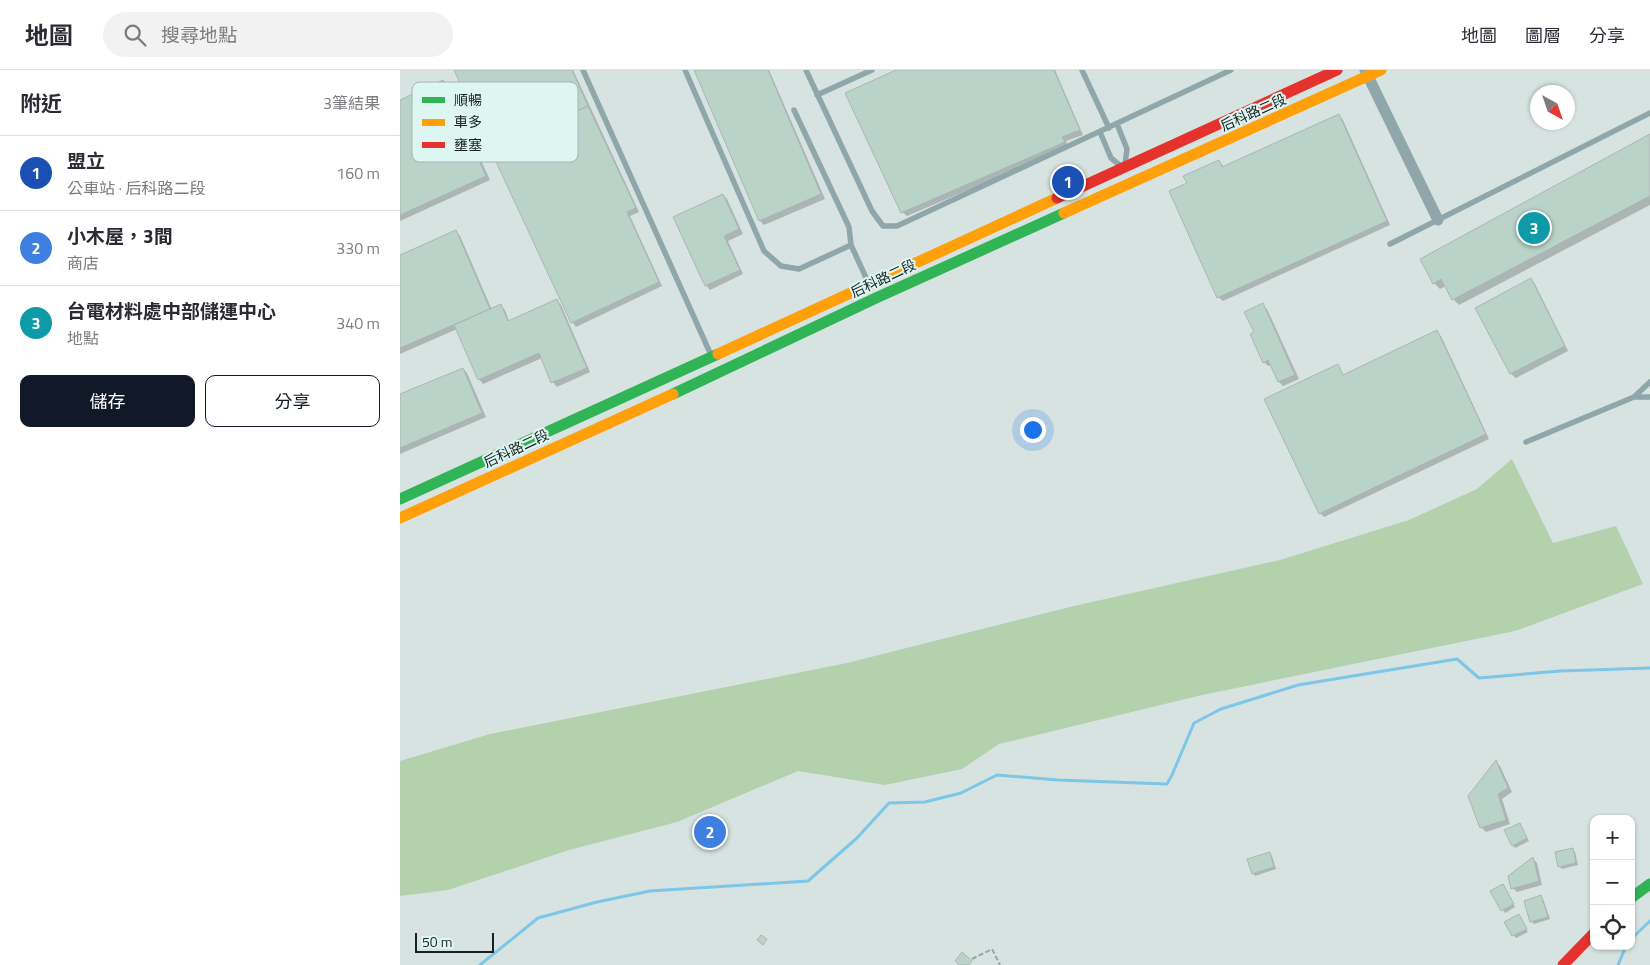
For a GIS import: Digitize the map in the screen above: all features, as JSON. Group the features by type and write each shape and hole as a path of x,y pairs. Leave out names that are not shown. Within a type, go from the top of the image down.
{"street":[{"name":"后科路二段","path":"400,499 1337,70"},
{"name":"后科路二段","path":"400,518 1367,73 1381,70"},
{"path":"1367,73 1438,220"},
{"path":"1124,168 1130,183"},
{"path":"711,355 720,372"},
{"path":"1635,895 1650,884"},
{"path":"1563,965 1590,937"}],"lane":[{"path":"583,70 711,355"},
{"path":"685,70 764,251 781,266 798,269 851,245"},
{"path":"806,70 816,95 872,211 883,226 897,226 1231,70"},
{"path":"816,95 872,70"},
{"path":"1082,70 1109,128"},
{"path":"794,110 849,227 851,245 869,284"},
{"path":"1390,244 1650,113"},
{"path":"1116,124 1126,149 1124,168"},
{"path":"1100,132 1111,158 1124,168"},
{"path":"1526,442 1634,397 1650,382"},
{"path":"1634,397 1650,397"}],"path":[{"path":"972,959 992,949 1000,965"}],"green space":[{"path":"1512,459 1553,543 1616,526 1643,584 1515,631 1202,695 999,744 962,769 885,785 798,771 677,822 569,850 448,890 400,896 400,761 490,734 847,663 1074,606 1280,560 1409,520 1477,489"}],"building":[{"path":"454,70 572,70 577,82 459,82"},
{"path":"694,70 768,70 821,194 759,221"},
{"path":"896,70 1054,70 1080,130 1062,137 1065,142 901,213 845,93"},
{"path":"578,84 588,106 578,111"},
{"path":"412,94 412,162 480,162 486,176 400,215 400,100"},
{"path":"588,106 636,208 627,212 659,282 571,323 496,162 578,162 578,111"},
{"path":"1339,114 1387,221 1217,298 1169,191 1187,183 1183,176 1219,160 1222,167"},
{"path":"1650,134 1650,196 1452,300 1441,279 1433,284 1420,259"},
{"path":"723,194 739,229 724,236 740,270 705,286 673,217"},
{"path":"456,230 490,309 400,348 400,255"},
{"path":"1531,278 1565,346 1510,374 1475,308"},
{"path":"557,299 587,368 551,383 539,353 478,380 454,325 501,304 508,321"},
{"path":"1263,303 1295,375 1278,382 1268,360 1263,363 1250,334 1254,332 1244,312"},
{"path":"1437,330 1486,434 1319,514 1264,399 1338,364 1343,375"},
{"path":"463,368 482,413 400,448 400,394"},
{"path":"1496,760 1508,788 1498,794 1506,820 1480,828 1468,796"},
{"path":"1520,823 1527,838 1512,846 1504,830"},
{"path":"1573,848 1576,863 1558,867 1555,852"},
{"path":"1270,852 1274,867 1252,874 1247,859"},
{"path":"1533,857 1539,881 1511,889 1508,876"},
{"path":"1503,884 1514,904 1501,911 1490,891"},
{"path":"1541,895 1548,917 1530,922 1524,901"},
{"path":"1519,914 1527,929 1512,936 1504,922"},
{"path":"761,935 767,939 763,945 757,940"},
{"path":"962,952 972,961 969,965 960,965 955,961"}],"waterway":[{"path":"480,965 538,918 597,902 650,891 808,881 857,838 889,803 925,802 961,793 997,775 1058,780 1167,784 1194,723 1221,709 1298,685 1457,659 1479,678 1560,671 1650,668"},
{"path":"1635,935 1650,921"},
{"path":"1618,965 1624,950"}],"traffic: fast":[{"path":"673,394 876,298 1064,213"},
{"path":"400,499 718,354"},
{"path":"1635,895 1650,884"}],"traffic: slow":[{"path":"1064,213 1381,70"},
{"path":"718,354 1057,198"},
{"path":"400,518 673,394"}],"traffic: jam":[{"path":"1057,198 1337,70"},
{"path":"1563,965 1590,937"}],"place":[{"name":"盟立","path":"1068,182"},
{"name":"台電材料處中部儲運中心","path":"1534,228"},
{"name":"小木屋，3間","path":"710,832"}]}
